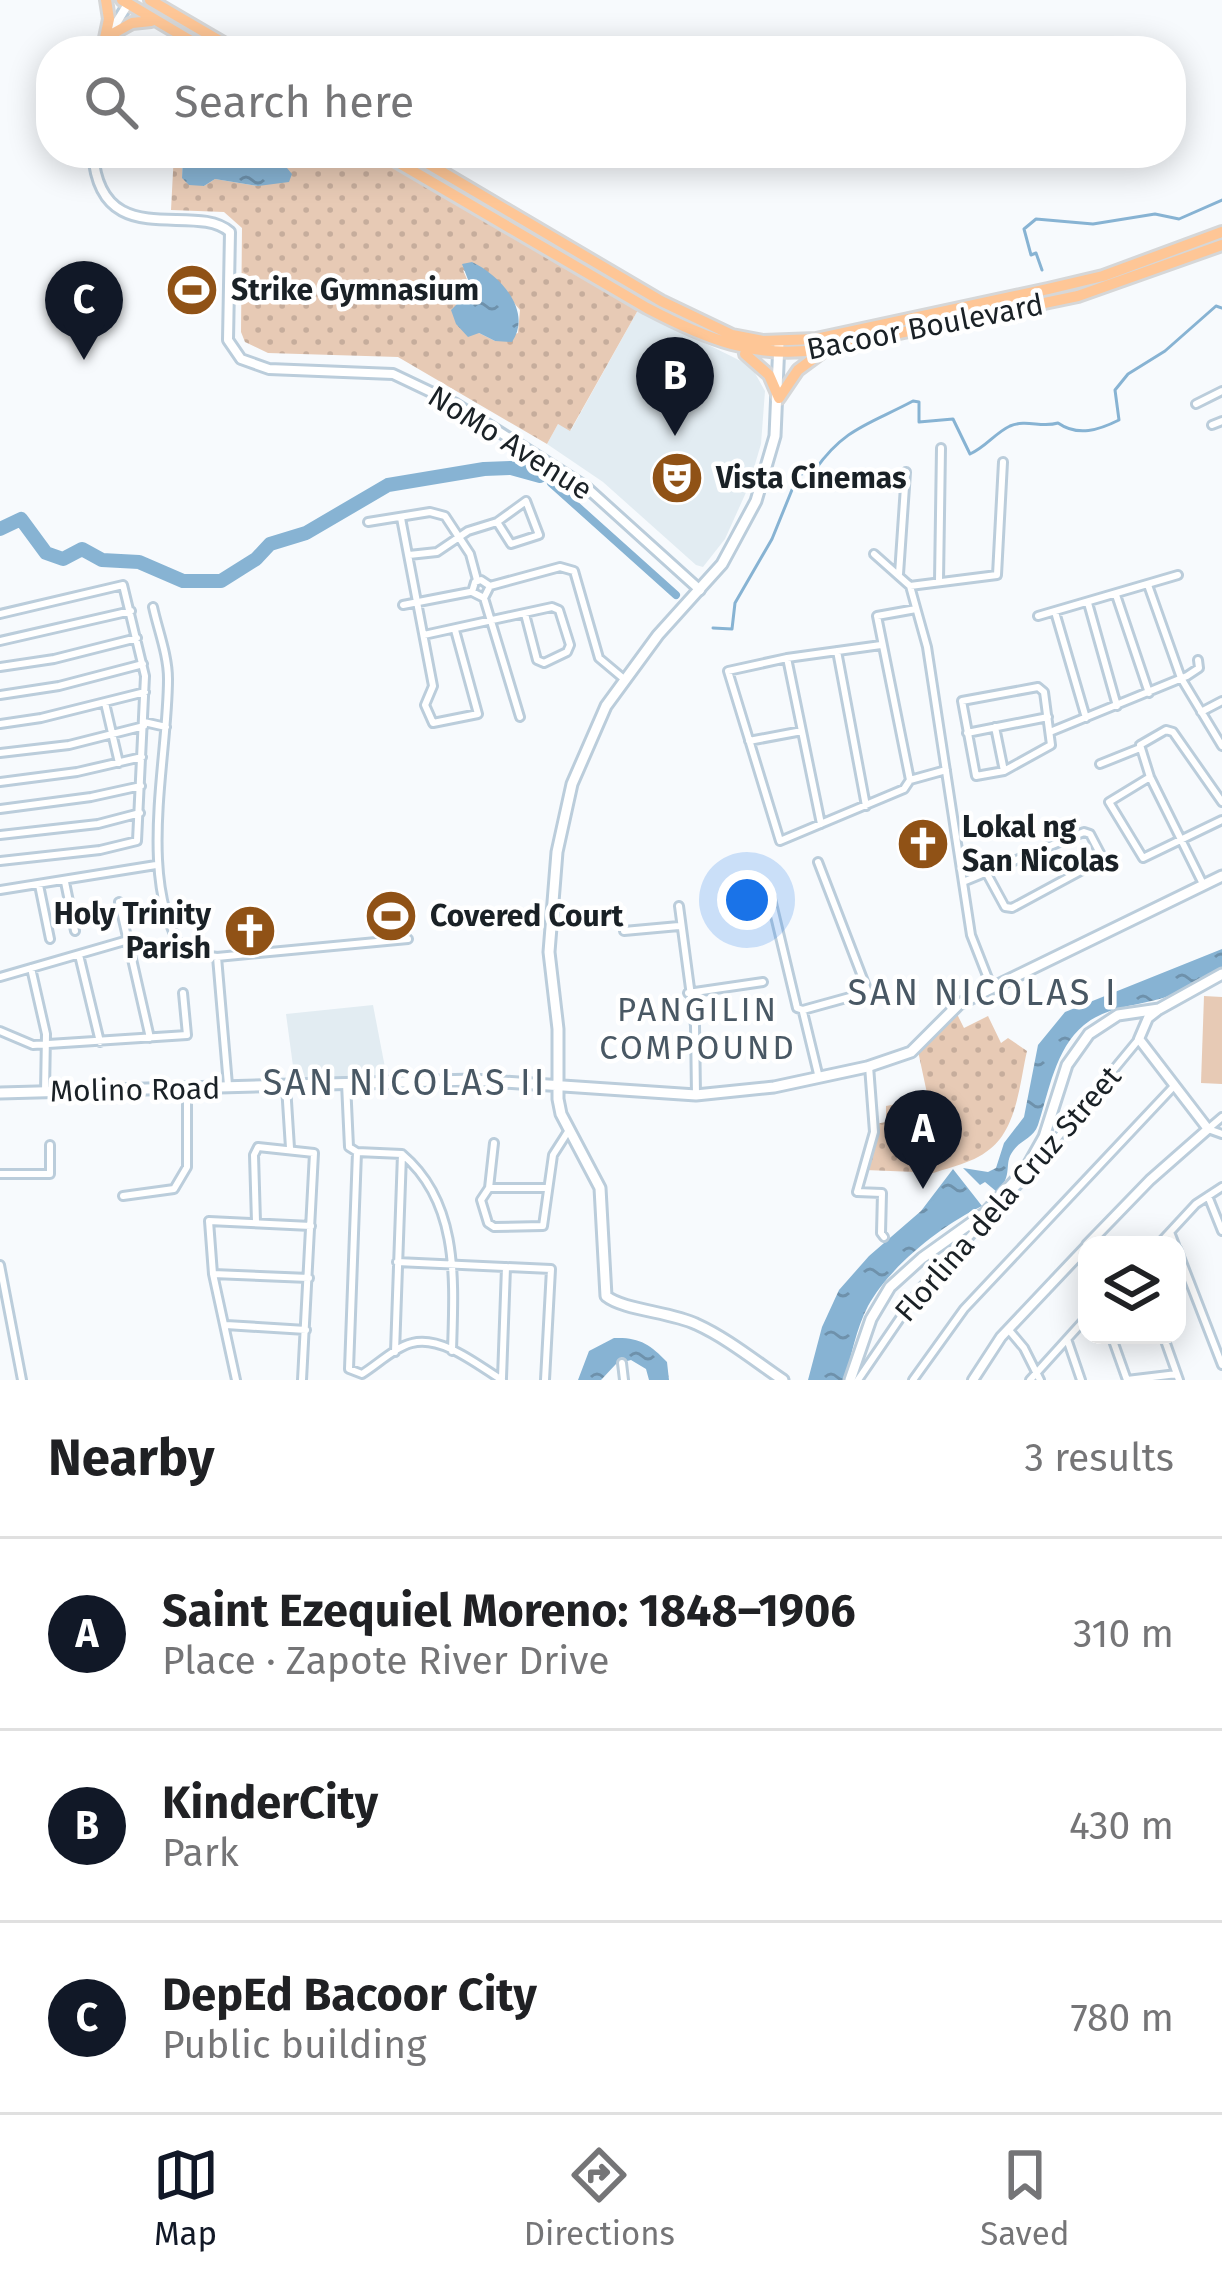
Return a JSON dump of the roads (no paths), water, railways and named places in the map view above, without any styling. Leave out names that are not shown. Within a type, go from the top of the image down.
[{"type":"main road","points":[[106,0],[110,19],[106,36]]},
{"type":"main road","points":[[151,0],[214,36]]},
{"type":"main road","points":[[128,1],[182,36]]},
{"type":"main road","points":[[109,36],[132,23],[156,21]]},
{"type":"main road","name":"Bacoor Boulevard","points":[[408,168],[647,308],[731,346],[832,348],[1078,296],[1222,245]]},
{"type":"main road","name":"Bacoor Boulevard","points":[[436,168],[702,322],[779,348],[1103,276],[1222,232]]},
{"type":"main road","points":[[731,346],[761,365],[778,398]]},
{"type":"main road","points":[[779,348],[775,436],[756,501],[722,564],[624,679],[581,759],[556,852],[549,952],[561,1114],[600,1188],[606,1296],[616,1303],[700,1325],[783,1380]]},
{"type":"main road","points":[[778,398],[798,370],[832,348]]},
{"type":"main road","name":"Molino Road","points":[[0,1093],[473,1080],[696,1095],[819,1078],[916,1049],[952,1008],[1222,876]]},
{"type":"main road","points":[[854,1380],[865,1334],[883,1296],[937,1247],[985,1213],[1026,1169],[1044,1137],[1061,1080],[1088,1034],[1118,1015],[1159,1009],[1222,974]]},
{"type":"street","points":[[106,36],[128,1]]},
{"type":"street","name":"NoMo Avenue","points":[[97,168],[103,189],[122,209],[162,221],[217,223],[230,232],[228,340],[241,359],[269,369],[385,373],[454,403],[586,487],[700,590]]},
{"type":"street","points":[[1196,404],[1221,393]]},
{"type":"street","points":[[1213,424],[1222,421]]},
{"type":"street","points":[[939,581],[940,448]]},
{"type":"street","points":[[910,586],[994,577],[1000,571],[1003,462]]},
{"type":"street","points":[[899,574],[906,472]]},
{"type":"street","points":[[409,555],[437,552],[526,501],[538,535],[511,544],[496,522]]},
{"type":"street","points":[[368,522],[438,512],[445,516],[470,554],[477,580],[472,592]]},
{"type":"street","points":[[401,518],[433,686],[425,705],[430,720],[438,724],[478,714],[455,630]]},
{"type":"street","points":[[874,554],[910,586],[927,647],[974,949],[992,986]]},
{"type":"street","points":[[520,717],[484,598],[490,586],[560,567],[574,571],[598,658],[624,679]]},
{"type":"street","points":[[1038,616],[1178,575]]},
{"type":"street","points":[[477,580],[490,586]]},
{"type":"street","points":[[1148,585],[1181,678],[1222,745]]},
{"type":"street","points":[[0,614],[125,586],[144,663],[145,692],[137,841],[0,861]]},
{"type":"street","points":[[403,604],[472,592],[484,598]]},
{"type":"street","points":[[1116,595],[1149,693]]},
{"type":"street","points":[[1088,603],[1117,706]]},
{"type":"street","points":[[153,607],[168,673],[158,865],[173,936],[184,952],[217,957],[408,939]]},
{"type":"street","points":[[424,634],[548,607],[559,610],[567,652],[544,663],[537,660],[525,614]]},
{"type":"street","points":[[910,780],[877,616],[916,608]]},
{"type":"street","points":[[0,641],[132,610]]},
{"type":"street","points":[[1054,612],[1086,718]]},
{"type":"street","points":[[0,667],[138,638]]},
{"type":"street","points":[[881,645],[728,671],[780,841],[904,789],[910,780],[946,770]]},
{"type":"street","points":[[836,650],[866,806]]},
{"type":"street","points":[[787,658],[821,824]]},
{"type":"street","points":[[1050,732],[1181,678],[1198,669],[1198,660]]},
{"type":"street","points":[[0,695],[59,686],[144,663]]},
{"type":"street","points":[[1042,688],[1049,747],[1004,771],[976,776],[968,733],[962,701],[1042,688]]},
{"type":"street","points":[[0,724],[145,692]]},
{"type":"street","points":[[1202,712],[1222,701]]},
{"type":"street","points":[[105,703],[119,763]]},
{"type":"street","points":[[968,733],[1048,717]]},
{"type":"street","points":[[0,753],[163,727]]},
{"type":"street","points":[[995,727],[1004,771]]},
{"type":"street","points":[[1100,764],[1140,748],[1166,730],[1173,732],[1222,802]]},
{"type":"street","points":[[749,740],[802,731]]},
{"type":"street","points":[[1140,748],[1203,884]]},
{"type":"street","points":[[0,782],[142,757]]},
{"type":"street","points":[[1150,777],[1110,804],[1143,857],[1222,820]]},
{"type":"street","points":[[0,808],[140,786]]},
{"type":"street","points":[[0,835],[98,824],[140,813]]},
{"type":"street","points":[[963,882],[986,872],[1084,832],[1090,834],[1101,855],[1099,861],[1012,908],[1005,907],[986,872]]},
{"type":"street","points":[[770,895],[796,1007],[803,1010],[868,992],[818,862]]},
{"type":"street","points":[[0,890],[158,865]]},
{"type":"street","points":[[64,882],[75,931]]},
{"type":"street","points":[[39,885],[50,939]]},
{"type":"street","points":[[119,902],[150,1038]]},
{"type":"street","points":[[679,906],[694,1026],[696,1095]]},
{"type":"street","points":[[625,931],[680,926]]},
{"type":"street","points":[[0,977],[128,940]]},
{"type":"street","points":[[80,955],[100,1042]]},
{"type":"street","points":[[217,957],[228,1089]]},
{"type":"street","points":[[31,968],[46,1044],[45,1092]]},
{"type":"street","points":[[688,992],[763,982]]},
{"type":"street","points":[[0,1031],[25,1043],[46,1044],[187,1035],[183,993]]},
{"type":"street","name":"Florlina dela Cruz Street","points":[[854,1380],[920,1288],[1022,1182],[1159,1009]]},
{"type":"street","points":[[803,1010],[819,1078]]},
{"type":"street","points":[[1138,1040],[1208,1129],[1222,1134]]},
{"type":"street","points":[[869,1066],[874,1132],[857,1192],[882,1193],[884,1238]]},
{"type":"street","points":[[346,1083],[347,1142],[357,1152],[402,1154],[434,1189],[454,1266],[452,1351]]},
{"type":"street","points":[[914,1380],[964,1309],[1174,1085]]},
{"type":"street","points":[[286,1086],[290,1148]]},
{"type":"street","points":[[123,1196],[174,1189],[187,1167],[187,1090]]},
{"type":"street","points":[[1096,1236],[1222,1117]]},
{"type":"street","points":[[494,1144],[490,1188],[482,1200],[488,1223],[494,1227],[543,1226],[553,1155],[569,1130]]},
{"type":"street","points":[[0,1174],[50,1174],[50,1145]]},
{"type":"street","points":[[256,1222],[256,1150],[264,1145],[316,1156],[302,1380]]},
{"type":"street","points":[[357,1152],[348,1364],[353,1373],[362,1374],[415,1342],[452,1351],[502,1380],[506,1267]]},
{"type":"street","points":[[395,1352],[402,1154]]},
{"type":"street","points":[[1166,1236],[1222,1186]]},
{"type":"street","points":[[490,1188],[547,1188]]},
{"type":"street","points":[[1208,1195],[1222,1232]]},
{"type":"street","points":[[236,1380],[214,1274],[209,1221],[311,1226]]},
{"type":"street","points":[[1170,1232],[1172,1236]]},
{"type":"street","points":[[973,1380],[1008,1329],[1078,1255]]},
{"type":"street","points":[[397,1262],[551,1269],[545,1380]]},
{"type":"street","points":[[0,1265],[22,1380]]},
{"type":"street","points":[[1186,1273],[1222,1365]]},
{"type":"street","points":[[214,1274],[309,1279]]},
{"type":"street","points":[[224,1325],[306,1330]]},
{"type":"street","points":[[1030,1380],[1078,1328]]},
{"type":"street","points":[[1008,1329],[1040,1380]]},
{"type":"street","points":[[1067,1340],[1082,1380]]},
{"type":"street","points":[[1114,1344],[1126,1380],[1179,1377],[1166,1344]]},
{"type":"street","points":[[622,1364],[624,1380]]},
{"type":"water","points":[[182,168],[287,168],[292,174],[289,182],[258,186],[215,179],[204,186],[189,185],[182,178]]},
{"type":"water","points":[[472,262],[502,285],[516,306],[519,318],[512,342],[479,333],[468,337],[456,324],[451,310],[475,298],[462,264]]},
{"type":"water","points":[[1222,949],[1222,969],[1171,995],[1102,1014],[1074,1035],[1054,1072],[1036,1130],[1013,1151],[997,1192],[985,1182],[980,1185],[963,1168],[988,1172],[996,1168],[1004,1143],[1024,1117],[1038,1045],[1065,1012]]},
{"type":"water","points":[[953,1169],[982,1206],[918,1248],[889,1276],[860,1324],[845,1380],[808,1380],[822,1327],[839,1290],[869,1256],[921,1211]]},
{"type":"water","points":[[614,1338],[637,1340],[655,1351],[667,1362],[669,1380],[649,1380],[646,1369],[631,1360],[616,1364],[601,1380],[578,1380],[589,1351]]},
{"type":"waterway","points":[[1042,270],[1036,253],[1031,255],[1024,229],[1036,219],[1093,224],[1155,214],[1179,219],[1222,200]]},
{"type":"waterway","points":[[713,628],[732,629],[735,603],[772,539],[798,475],[815,470],[859,428],[913,401],[919,402],[919,422],[953,419],[970,454],[1016,424],[1058,423],[1081,431],[1104,427],[1119,420],[1115,390],[1128,374],[1165,351],[1216,306],[1222,308]]},
{"type":"waterway","points":[[0,529],[21,519],[46,553],[63,559],[82,549],[102,560],[139,562],[183,581],[221,581],[270,544],[306,533],[388,485],[484,469],[511,468],[540,476]]},
{"type":"waterway","points":[[551,483],[676,595]]},
{"type":"place","name":"Strike Gymnasium","points":[[192,290]]},
{"type":"place","name":"DepEd Bacoor City","points":[[84,360]]},
{"type":"place","name":"KinderCity","points":[[675,436]]},
{"type":"place","name":"Vista Cinemas","points":[[677,478]]},
{"type":"place","name":"Lokal ng San Nicolas","points":[[923,844]]},
{"type":"place","name":"Covered Court","points":[[391,916]]},
{"type":"place","name":"Holy Trinity Parish","points":[[250,931]]},
{"type":"place","name":"Saint Ezequiel Moreno: 1848–1906","points":[[923,1189]]},
{"type":"district","name":"SAN NICOLAS I","points":[[983,993]]},
{"type":"district","name":"PANGILIN COMPOUND","points":[[698,1029]]},
{"type":"district","name":"SAN NICOLAS II","points":[[405,1083]]}]
